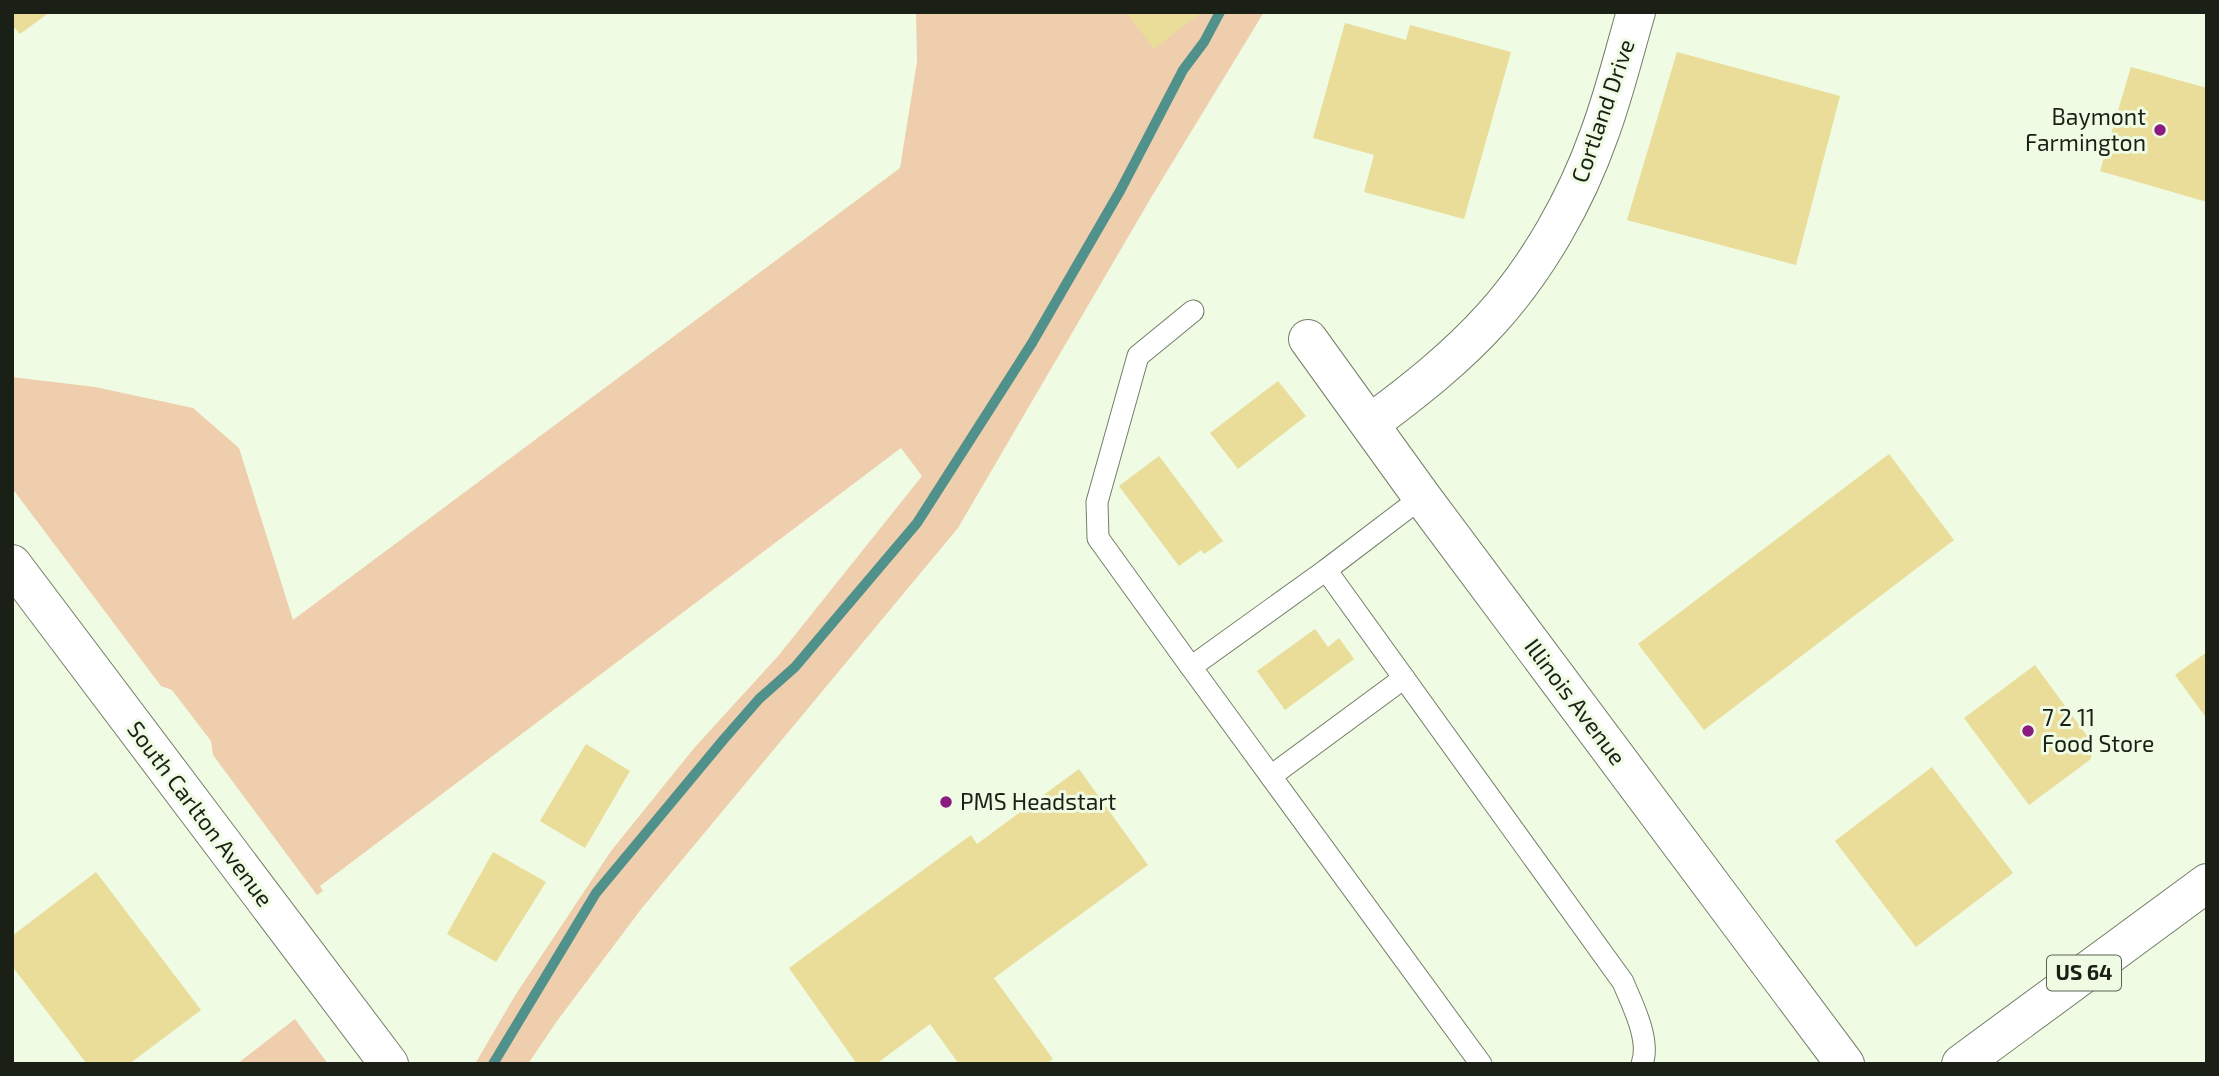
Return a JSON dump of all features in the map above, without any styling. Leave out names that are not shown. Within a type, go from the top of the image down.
[{"type":"main road","name":"Cortland Drive","points":[[1371,423],[1457,354],[1493,317],[1538,257],[1578,186],[1599,136],[1636,12]]},
{"type":"main road","name":"Illinois Avenue","points":[[1308,339],[1422,497],[1845,1064]]},
{"type":"main road","name":"South Carlton Avenue","points":[[12,564],[388,1064]]},
{"type":"main road","name":"US 64","points":[[1961,1064],[2207,883]]},
{"type":"lane","points":[[1193,311],[1138,355],[1097,502],[1098,538],[1481,1064]]},
{"type":"lane","points":[[1191,667],[1422,497]]},
{"type":"lane","points":[[1325,570],[1623,982],[1640,1020],[1645,1056],[1642,1064]]},
{"type":"lane","points":[[1271,776],[1404,678]]},
{"type":"shaded area","points":[[916,12],[1264,12],[1152,196],[958,528],[642,908],[528,1064],[475,1064],[516,994],[611,851],[695,747],[779,655],[922,476],[901,448],[320,886],[323,891],[317,895],[213,755],[211,741],[172,690],[161,686],[12,488],[12,377],[95,387],[193,408],[239,448],[293,620],[900,168],[917,62]]},
{"type":"shaded area","points":[[295,1019],[328,1064],[237,1064]]},
{"type":"building","points":[[12,12],[50,12],[20,34],[12,25]]},
{"type":"building","points":[[1126,12],[1202,12],[1154,49]]},
{"type":"building","points":[[1345,23],[1406,40],[1410,25],[1511,52],[1464,219],[1364,192],[1374,155],[1313,138]]},
{"type":"building","points":[[1677,52],[1840,96],[1796,265],[1627,220]]},
{"type":"building","name":"Baymont Farmington","points":[[2131,67],[2207,88],[2207,202],[2100,171]]},
{"type":"building","points":[[1278,381],[1306,416],[1238,469],[1210,433]]},
{"type":"building","points":[[1889,454],[1954,540],[1704,730],[1638,644]]},
{"type":"building","points":[[1159,456],[1223,541],[1204,554],[1201,550],[1179,566],[1119,486]]},
{"type":"building","points":[[1315,629],[1328,647],[1339,638],[1354,659],[1285,710],[1257,671]]},
{"type":"building","points":[[2207,652],[2207,719],[2175,675]]},
{"type":"building","name":"7 2 11 Food Store","points":[[2035,665],[2093,744],[2091,759],[2029,805],[1964,718]]},
{"type":"building","points":[[586,744],[630,771],[585,848],[540,821]]},
{"type":"building","points":[[1932,767],[2013,873],[1916,947],[1835,841]]},
{"type":"building","points":[[1079,769],[1148,865],[994,978],[1053,1059],[1046,1064],[959,1064],[930,1024],[876,1064],[857,1064],[789,968],[971,835],[977,844]]},
{"type":"building","points":[[493,852],[546,882],[496,962],[447,934]]},
{"type":"building","points":[[96,872],[201,1010],[129,1064],[87,1064],[12,966],[12,936]]},
{"type":"waterway","points":[[493,1064],[596,893],[724,739],[759,699],[795,667],[917,523],[1032,343],[1120,191],[1183,70],[1204,42],[1220,12]]},
{"type":"place","name":"Baymont Farmington","points":[[2160,130]]},
{"type":"place","name":"7 2 11 Food Store","points":[[2028,731]]},
{"type":"place","name":"PMS Headstart","points":[[946,802]]}]
